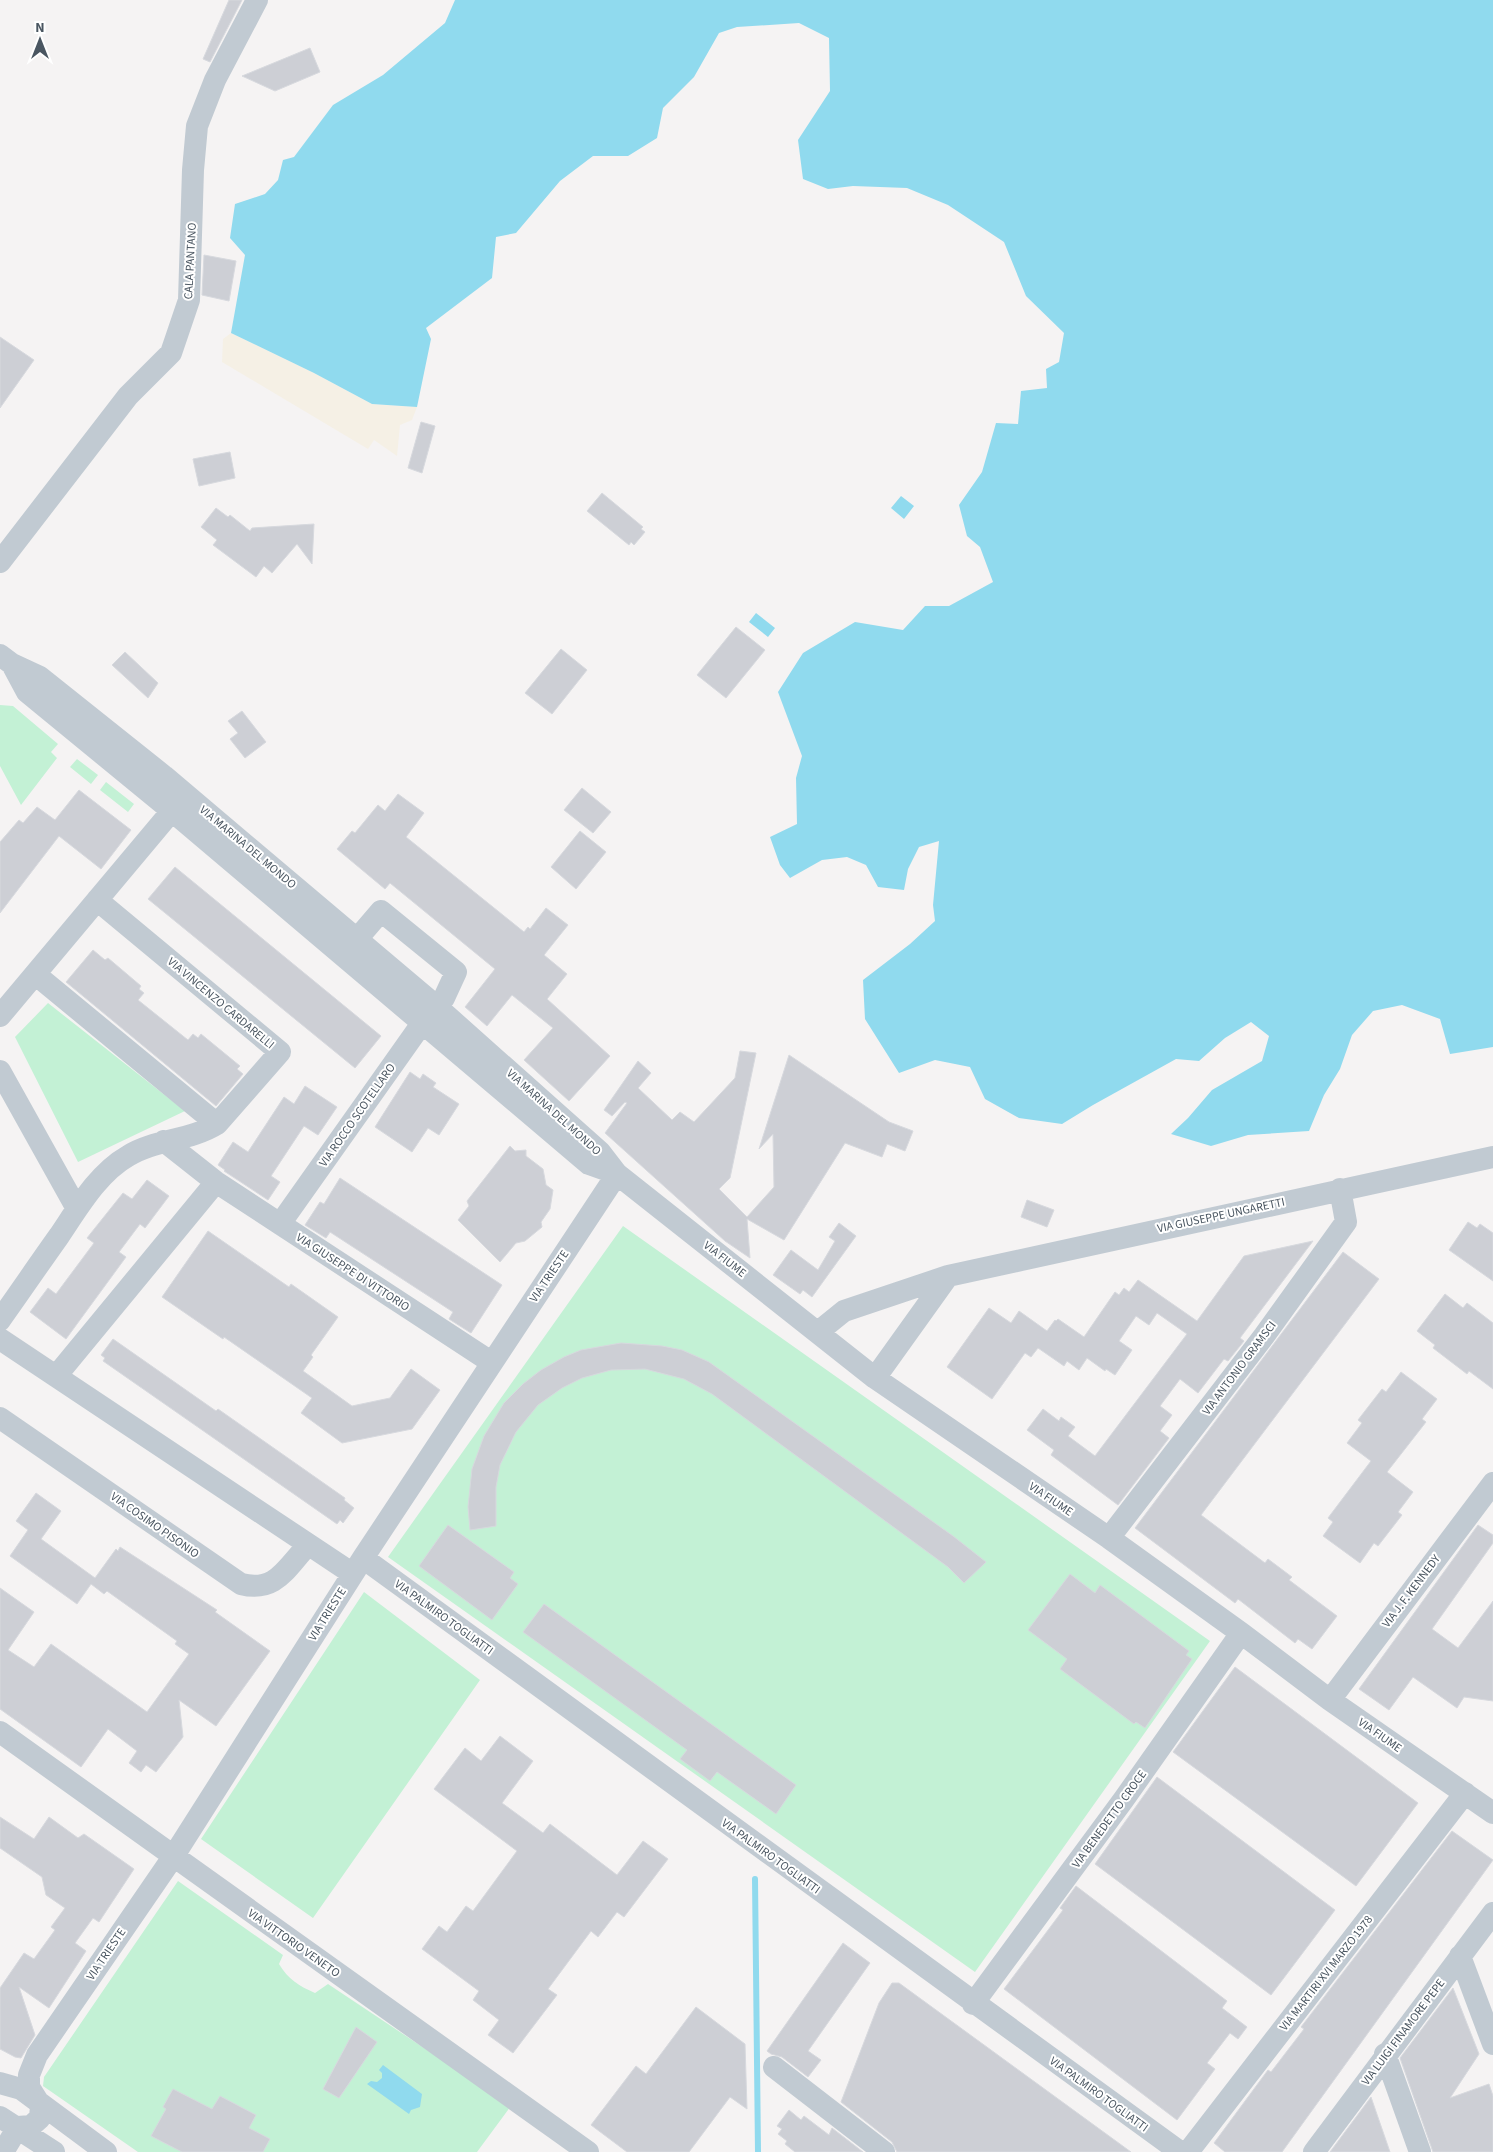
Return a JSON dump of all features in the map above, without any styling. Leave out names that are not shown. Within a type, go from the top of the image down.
[{"type":"street","name":"CALA PANTANO","points":[[0,562],[128,396],[171,353],[190,300],[193,170],[197,126],[215,80],[257,0]]},
{"type":"street","name":"VIA MARINA DEL MONDO","points":[[4,666],[27,692],[179,803],[357,939],[430,1014]]},
{"type":"street","name":"VIA MARINA DEL MONDO","points":[[179,803],[430,1014],[600,1152],[617,1174]]},
{"type":"street","points":[[0,1016],[179,803]]},
{"type":"street","name":"VIA VINCENZO CARDARELLI","points":[[0,1320],[77,1209],[109,1170],[126,1156],[141,1148],[204,1131],[217,1124],[280,1052],[97,900]]},
{"type":"street","name":"VIA ROCCO SCOTELLARO","points":[[280,1224],[430,1014],[444,998],[456,972],[381,911],[357,939]]},
{"type":"street","points":[[35,974],[217,1124]]},
{"type":"street","points":[[0,1071],[77,1209]]},
{"type":"street","name":"VIA GIUSEPPE DI VITTORIO","points":[[164,1141],[216,1182],[491,1362]]},
{"type":"street","name":"VIA GIUSEPPE UNGARETTI","points":[[818,1332],[844,1311],[948,1276],[1493,1157]]},
{"type":"street","name":"VIA FIUME","points":[[617,1174],[875,1378],[1109,1538],[1330,1700],[1493,1813]]},
{"type":"street","name":"VIA TRIESTE","points":[[37,2055],[173,1857],[358,1566],[617,1174]]},
{"type":"street","points":[[57,1375],[216,1182]]},
{"type":"street","name":"VIA ANTONIO GRAMSCI","points":[[1109,1538],[1264,1336],[1346,1222],[1340,1189]]},
{"type":"street","points":[[875,1378],[948,1276]]},
{"type":"street","points":[[0,1338],[308,1544],[358,1566]]},
{"type":"street","name":"VIA COSIMO PISONIO","points":[[0,1418],[240,1584],[252,1587],[264,1586],[274,1582],[308,1544]]},
{"type":"street","name":"VIA J. F. KENNEDY","points":[[1330,1700],[1493,1483]]},
{"type":"street","name":"VIA PALMIRO TOGLIATTI","points":[[358,1566],[1180,2152]]},
{"type":"street","name":"VIA BENEDETTO CROCE","points":[[974,2004],[1124,1799],[1241,1633]]},
{"type":"street","name":"VIA VITTORIO VENETO","points":[[0,1732],[588,2152]]},
{"type":"street","name":"VIA MARTIRI XVI MARZO 1978","points":[[1188,2152],[1465,1793]]},
{"type":"street","name":"VIA LUIGI FINAMORE PEPE","points":[[1314,2152],[1493,1913]]},
{"type":"street","points":[[1460,1956],[1493,2044]]},
{"type":"street","points":[[1386,2054],[1420,2152]]},
{"type":"street","points":[[37,2055],[3,2077],[106,2152]]},
{"type":"street","points":[[9,2122],[31,2126],[40,2118],[41,2106],[29,2087],[29,2076],[37,2055]]},
{"type":"street","points":[[774,2067],[884,2152]]},
{"type":"street","points":[[3,2152],[9,2122]]},
{"type":"street","points":[[9,2122],[54,2152]]},
{"type":"green space","points":[[0,705],[13,706],[58,744],[51,752],[57,758],[21,805],[0,766]]},
{"type":"green space","points":[[77,759],[98,775],[91,784],[70,767]]},
{"type":"green space","points":[[106,782],[134,804],[128,812],[100,790]]},
{"type":"green space","points":[[48,1003],[185,1111],[78,1162],[15,1037]]},
{"type":"green space","points":[[623,1226],[1210,1641],[975,1972],[388,1557]]},
{"type":"green space","points":[[364,1592],[480,1680],[313,1918],[201,1839]]},
{"type":"green space","points":[[178,1881],[283,1955],[279,1964],[286,1974],[299,1985],[315,1993],[328,1984],[511,2106],[477,2152],[138,2152],[43,2086],[44,2077]]},
{"type":"sand","points":[[231,333],[314,373],[372,404],[417,407],[412,420],[400,425],[397,456],[374,440],[368,449],[222,362],[223,339]]},
{"type":"water","points":[[455,0],[1493,0],[1493,1047],[1450,1054],[1440,1019],[1402,1005],[1373,1011],[1352,1035],[1340,1069],[1324,1095],[1309,1131],[1248,1135],[1211,1146],[1171,1134],[1188,1118],[1212,1090],[1262,1061],[1269,1036],[1251,1022],[1225,1038],[1199,1061],[1176,1059],[1062,1124],[1019,1118],[985,1099],[970,1067],[935,1060],[899,1073],[865,1019],[863,980],[910,944],[935,921],[933,905],[939,841],[919,847],[908,869],[904,890],[878,887],[866,865],[847,857],[822,860],[790,878],[780,865],[770,837],[797,824],[796,778],[802,756],[778,692],[803,653],[855,622],[903,630],[925,606],[949,606],[993,582],[980,547],[967,536],[959,505],[982,472],[996,423],[1018,424],[1021,391],[1047,388],[1046,369],[1059,362],[1064,333],[1026,296],[1004,242],[948,205],[907,188],[853,186],[828,189],[803,179],[798,140],[830,91],[829,38],[799,23],[737,27],[719,33],[694,77],[663,108],[657,138],[628,156],[593,156],[560,181],[516,233],[496,237],[492,278],[426,328],[431,339],[417,407],[372,404],[314,373],[231,333],[245,255],[230,238],[235,204],[265,194],[278,180],[283,160],[294,157],[333,105],[383,75],[445,23]]},
{"type":"water","points":[[901,496],[914,506],[904,519],[891,508]]},
{"type":"water","points":[[756,613],[775,628],[768,637],[749,622]]},
{"type":"water","points":[[383,2065],[422,2094],[420,2107],[411,2110],[409,2114],[367,2084],[371,2081],[377,2082],[382,2078],[382,2073],[379,2070]]},
{"type":"building","points":[[229,0],[242,0],[210,62],[203,59]]},
{"type":"building","points":[[310,48],[320,72],[275,91],[242,76]]},
{"type":"building","points":[[204,255],[236,261],[229,301],[202,295]]},
{"type":"building","points":[[0,337],[34,360],[0,408]]},
{"type":"building","points":[[421,422],[435,426],[422,473],[408,468]]},
{"type":"building","points":[[230,452],[235,478],[199,486],[193,459]]},
{"type":"building","points":[[602,493],[643,527],[641,529],[645,532],[634,545],[631,542],[629,545],[587,511]]},
{"type":"building","points":[[216,508],[228,517],[230,515],[250,531],[252,528],[314,524],[312,564],[297,544],[272,573],[264,566],[256,577],[213,545],[217,540],[201,527]]},
{"type":"building","points":[[736,627],[765,650],[726,698],[697,675]]},
{"type":"building","points":[[561,649],[587,670],[552,714],[525,693]]},
{"type":"building","points":[[125,652],[158,683],[148,698],[112,665]]},
{"type":"building","points":[[242,711],[266,742],[245,758],[230,739],[238,733],[228,721]]},
{"type":"building","points":[[582,788],[611,812],[593,833],[564,810]]},
{"type":"building","points":[[79,790],[131,830],[101,869],[59,836],[0,913],[0,842],[19,820],[23,823],[37,807],[55,820]]},
{"type":"building","points":[[398,794],[424,813],[406,837],[524,932],[528,927],[530,929],[546,908],[568,925],[544,955],[567,974],[547,999],[610,1056],[569,1101],[524,1060],[553,1028],[512,995],[487,1026],[465,1007],[495,969],[390,883],[385,889],[337,849],[352,831],[355,833],[378,805],[385,811]]},
{"type":"building","points":[[580,831],[606,852],[576,889],[551,867]]},
{"type":"building","points":[[175,867],[381,1036],[355,1068],[148,899]]},
{"type":"building","points":[[93,950],[105,960],[108,958],[141,986],[139,989],[144,993],[138,1000],[188,1040],[193,1034],[198,1038],[201,1034],[240,1066],[237,1069],[243,1074],[216,1106],[66,982]]},
{"type":"building","points":[[740,1051],[756,1053],[730,1178],[719,1189],[747,1217],[774,1187],[773,1134],[759,1149],[789,1055],[889,1122],[913,1131],[905,1151],[887,1144],[882,1157],[845,1143],[784,1240],[747,1219],[750,1258],[725,1241],[605,1133],[627,1103],[625,1102],[612,1116],[604,1110],[638,1061],[651,1073],[638,1088],[672,1120],[680,1112],[694,1122],[735,1078]]},
{"type":"building","points":[[410,1072],[420,1079],[423,1074],[436,1083],[433,1087],[459,1104],[439,1135],[428,1128],[412,1152],[375,1127]]},
{"type":"building","points":[[305,1086],[337,1107],[318,1135],[304,1126],[271,1176],[280,1182],[268,1200],[218,1165],[233,1142],[248,1152],[284,1097],[294,1104]]},
{"type":"building","points":[[510,1146],[515,1151],[526,1150],[526,1156],[543,1169],[546,1185],[553,1190],[550,1209],[541,1222],[542,1227],[525,1241],[516,1243],[500,1262],[458,1220],[469,1206],[467,1201]]},
{"type":"building","points":[[340,1178],[502,1285],[471,1333],[449,1319],[453,1312],[330,1232],[326,1238],[305,1225],[320,1202],[324,1204]]},
{"type":"building","points":[[147,1180],[169,1196],[145,1228],[140,1224],[119,1252],[126,1257],[66,1339],[30,1312],[48,1288],[56,1294],[94,1243],[87,1238],[123,1193],[132,1199]]},
{"type":"building","points":[[1027,1200],[1054,1210],[1047,1227],[1021,1217]]},
{"type":"building","points":[[1468,1222],[1477,1228],[1480,1224],[1493,1233],[1493,1281],[1449,1250]]},
{"type":"building","points":[[839,1223],[856,1236],[812,1297],[803,1290],[800,1294],[773,1275],[791,1250],[818,1270],[835,1241],[829,1237]]},
{"type":"building","points":[[208,1231],[289,1287],[291,1284],[338,1317],[311,1355],[313,1357],[303,1371],[352,1406],[390,1398],[411,1369],[440,1390],[412,1429],[342,1443],[301,1413],[312,1398],[162,1297]]},
{"type":"building","points":[[1313,1241],[1240,1338],[1244,1341],[1228,1361],[1224,1359],[1198,1393],[1180,1379],[1160,1406],[1172,1415],[1160,1431],[1169,1438],[1118,1505],[1051,1455],[1054,1450],[1027,1430],[1043,1409],[1059,1421],[1061,1417],[1075,1427],[1068,1436],[1095,1456],[1187,1334],[1157,1313],[1149,1325],[1136,1316],[1119,1341],[1132,1350],[1115,1375],[1106,1369],[1105,1371],[1087,1358],[1079,1370],[1067,1361],[1064,1366],[1038,1348],[1031,1357],[1025,1353],[992,1399],[947,1367],[989,1308],[1011,1323],[1019,1311],[1047,1331],[1055,1320],[1058,1319],[1084,1337],[1115,1292],[1119,1295],[1124,1288],[1129,1292],[1138,1280],[1197,1321],[1244,1256]]},
{"type":"building","points":[[1343,1252],[1379,1279],[1201,1515],[1265,1563],[1268,1559],[1292,1577],[1289,1580],[1337,1616],[1312,1649],[1298,1639],[1295,1643],[1238,1599],[1235,1603],[1135,1528]]},
{"type":"building","points":[[1445,1294],[1463,1308],[1467,1303],[1493,1323],[1493,1389],[1469,1371],[1467,1374],[1433,1348],[1435,1345],[1417,1331]]},
{"type":"building","points":[[113,1339],[216,1411],[218,1409],[345,1498],[344,1500],[354,1508],[343,1523],[340,1520],[337,1524],[103,1361],[105,1358],[101,1355]]},
{"type":"building","points":[[621,1343],[662,1346],[682,1350],[709,1362],[953,1536],[986,1562],[964,1583],[948,1567],[712,1394],[684,1379],[645,1369],[611,1370],[582,1378],[562,1388],[538,1405],[516,1432],[500,1465],[496,1487],[496,1526],[470,1530],[468,1507],[472,1469],[484,1436],[504,1403],[523,1384],[541,1370],[564,1357],[581,1350]]},
{"type":"building","points":[[1401,1372],[1437,1399],[1422,1419],[1426,1422],[1387,1472],[1413,1492],[1398,1512],[1402,1515],[1378,1546],[1374,1543],[1360,1563],[1323,1536],[1333,1522],[1328,1518],[1371,1461],[1347,1443],[1362,1423],[1358,1420],[1382,1389],[1386,1392]]},
{"type":"building","points":[[36,1493],[61,1511],[41,1539],[95,1578],[116,1549],[118,1551],[120,1547],[217,1610],[215,1612],[270,1651],[216,1726],[179,1700],[183,1737],[156,1772],[146,1765],[141,1772],[129,1763],[137,1751],[108,1729],[81,1767],[0,1709],[0,1588],[34,1612],[8,1650],[34,1667],[51,1644],[147,1712],[189,1654],[175,1644],[177,1641],[107,1591],[104,1594],[91,1584],[77,1604],[10,1556],[28,1530],[16,1521]]},
{"type":"building","points":[[448,1525],[514,1572],[510,1578],[518,1584],[492,1620],[419,1566]]},
{"type":"building","points":[[1478,1525],[1493,1535],[1493,1543],[1432,1629],[1458,1648],[1493,1601],[1493,1701],[1464,1697],[1457,1708],[1413,1677],[1389,1710],[1359,1689]]},
{"type":"building","points":[[1070,1574],[1095,1593],[1100,1585],[1189,1651],[1186,1655],[1192,1659],[1145,1728],[1136,1722],[1134,1724],[1060,1669],[1067,1659],[1028,1630]]},
{"type":"building","points":[[544,1604],[796,1785],[776,1814],[717,1772],[710,1781],[680,1759],[687,1750],[523,1632]]},
{"type":"building","points":[[1235,1667],[1418,1803],[1356,1886],[1173,1752]]},
{"type":"building","points":[[500,1736],[533,1761],[502,1803],[543,1833],[550,1824],[617,1875],[643,1841],[668,1859],[624,1917],[617,1912],[598,1937],[591,1931],[548,1989],[557,1995],[513,2053],[488,2035],[499,2020],[473,2000],[479,1991],[422,1949],[439,1926],[447,1932],[466,1906],[473,1911],[517,1851],[434,1789],[465,1748],[481,1761]]},
{"type":"building","points":[[1157,1777],[1335,1910],[1271,1995],[1095,1864]]},
{"type":"building","points":[[0,1817],[34,1839],[49,1817],[78,1838],[84,1834],[134,1869],[99,1922],[93,1918],[75,1943],[86,1951],[49,2008],[19,1987],[35,2035],[21,2058],[0,2049],[0,1988],[24,1953],[34,1959],[55,1930],[51,1927],[65,1908],[46,1895],[42,1877],[0,1848]]},
{"type":"building","points":[[1452,1831],[1493,1860],[1282,2152],[1225,2152],[1214,2143],[1268,2070],[1271,2072],[1304,2029],[1301,2027]]},
{"type":"building","points":[[1076,1886],[1227,2001],[1222,2008],[1247,2027],[1238,2039],[1230,2033],[1207,2063],[1215,2069],[1177,2120],[1004,1989],[1063,1910],[1060,1908]]},
{"type":"building","points":[[843,1943],[870,1963],[808,2051],[821,2060],[808,2077],[782,2057],[767,2051]]},
{"type":"building","points":[[892,1983],[899,1983],[1131,2152],[897,2152],[892,2142],[841,2102],[879,2003]]},
{"type":"building","points":[[1453,1988],[1479,2054],[1450,2098],[1489,2084],[1493,2096],[1493,2152],[1433,2152],[1400,2058]]},
{"type":"building","points":[[696,2007],[745,2044],[747,2109],[730,2097],[689,2152],[627,2152],[591,2125],[636,2066],[646,2074]]},
{"type":"building","points":[[356,2027],[377,2042],[339,2098],[323,2089]]},
{"type":"building","points":[[173,2089],[212,2109],[220,2096],[256,2115],[249,2128],[270,2139],[263,2152],[182,2152],[151,2136],[166,2109],[163,2107]]},
{"type":"building","points":[[1371,2097],[1390,2152],[1330,2152]]},
{"type":"building","points":[[789,2110],[801,2120],[804,2116],[829,2135],[832,2128],[863,2152],[795,2152],[785,2144],[787,2141],[778,2134],[782,2129],[777,2126]]},
{"type":"waterway","points":[[755,1879],[758,2152]]}]
